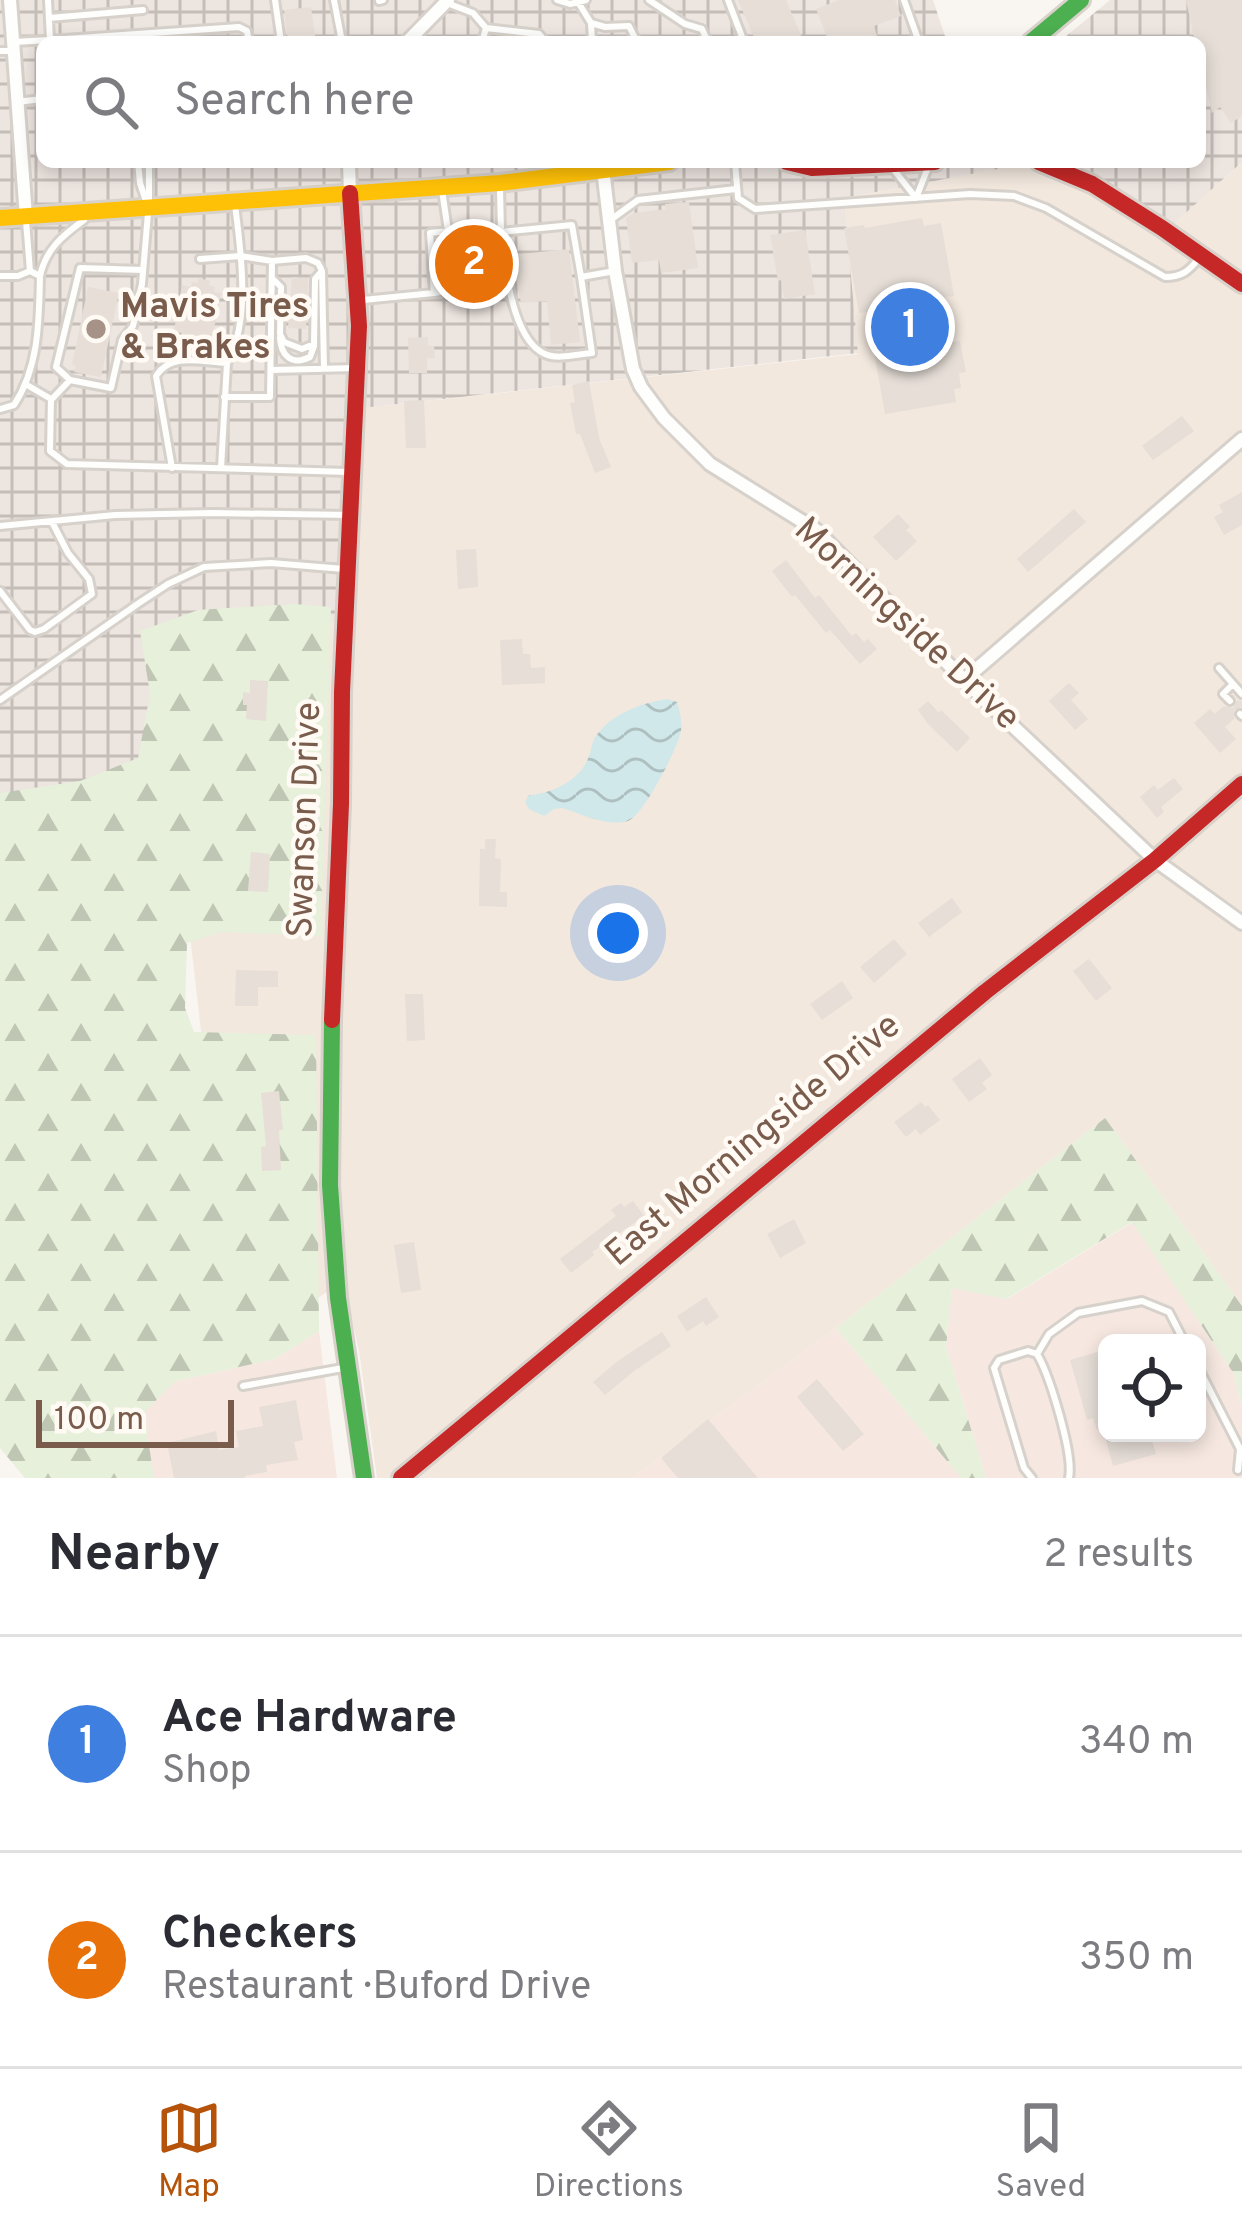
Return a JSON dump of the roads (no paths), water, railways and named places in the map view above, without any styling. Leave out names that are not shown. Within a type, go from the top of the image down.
[{"type":"main road","points":[[1038,36],[1081,0]]},
{"type":"main road","points":[[0,218],[500,183],[586,168]]},
{"type":"main road","points":[[1053,168],[1092,184],[1242,284]]},
{"type":"main road","name":"Swanson Drive","points":[[350,193],[358,368],[330,1105],[333,1237],[346,1367],[364,1478]]},
{"type":"main road","name":"East Morningside Drive","points":[[401,1478],[1242,784]]},
{"type":"street","points":[[10,0],[9,48],[26,217]]},
{"type":"street","points":[[412,36],[447,2]]},
{"type":"street","name":"Swanson Drive","points":[[349,168],[350,193]]},
{"type":"street","points":[[592,168],[609,221],[615,272]]},
{"type":"street","name":"Morningside Drive","points":[[615,272],[633,369],[664,418],[710,464],[816,530],[964,680],[1155,860],[1242,923]]},
{"type":"street","points":[[964,680],[1242,440]]},
{"type":"lane","points":[[48,0],[50,36]]},
{"type":"lane","points":[[275,0],[280,36]]},
{"type":"lane","points":[[334,0],[341,36]]},
{"type":"lane","points":[[557,0],[582,1],[592,36]]},
{"type":"lane","points":[[649,0],[685,24],[702,29],[705,36]]},
{"type":"lane","points":[[728,0],[742,36]]},
{"type":"lane","points":[[904,0],[917,36]]},
{"type":"lane","points":[[447,2],[473,13],[485,28],[541,36]]},
{"type":"lane","points":[[49,18],[143,10]]},
{"type":"lane","points":[[591,23],[604,28],[629,26],[634,36]]},
{"type":"lane","points":[[118,36],[239,27],[248,36]]},
{"type":"lane","points":[[483,36],[485,28]]},
{"type":"lane","points":[[17,102],[36,100]]},
{"type":"lane","points":[[139,168],[148,207]]},
{"type":"lane","points":[[143,270],[80,268],[56,367],[70,380],[111,388],[122,340],[133,326],[143,270],[149,168]]},
{"type":"lane","points":[[735,168],[738,198],[755,209],[993,194],[1046,208],[1165,277],[1190,270],[1201,255]]},
{"type":"lane","points":[[891,168],[916,198]]},
{"type":"lane","points":[[916,198],[930,168]]},
{"type":"lane","points":[[500,183],[501,232],[519,322],[534,347],[549,357],[592,352],[572,225],[501,232]]},
{"type":"lane","points":[[442,187],[448,231]]},
{"type":"lane","points":[[609,221],[638,200],[736,189]]},
{"type":"lane","points":[[221,469],[227,363],[234,351],[243,282],[235,201]]},
{"type":"lane","points":[[0,409],[14,405],[27,386],[39,332],[44,259],[55,243],[96,211]]},
{"type":"lane","points":[[26,217],[30,271]]},
{"type":"lane","points":[[358,301],[455,291],[477,288],[483,282],[478,232],[430,233],[434,293]]},
{"type":"lane","points":[[455,291],[465,280],[464,252]]},
{"type":"lane","points":[[200,260],[241,256],[272,262],[306,258],[318,263],[324,368]]},
{"type":"lane","points":[[224,397],[270,397],[272,262]]},
{"type":"lane","points":[[0,276],[30,271],[40,276]]},
{"type":"lane","points":[[271,277],[281,287],[280,334],[284,342],[302,349],[314,344],[315,279],[322,271]]},
{"type":"lane","points":[[580,277],[615,272]]},
{"type":"lane","points":[[172,468],[156,376],[164,363],[173,360],[227,363]]},
{"type":"lane","points":[[271,370],[358,368]]},
{"type":"lane","points":[[70,380],[51,399],[50,451],[67,464],[352,472]]},
{"type":"lane","points":[[27,386],[51,399]]},
{"type":"lane","points":[[0,526],[115,515],[350,515]]},
{"type":"lane","points":[[0,591],[35,632],[92,594],[89,579],[52,522]]},
{"type":"lane","points":[[0,700],[168,584],[204,567],[271,563],[348,569]]},
{"type":"lane","points":[[1219,668],[1242,694]]},
{"type":"lane","points":[[1229,701],[1223,694],[1233,683]]},
{"type":"lane","points":[[1037,1354],[1049,1334],[1078,1313],[1142,1301],[1169,1312],[1180,1334]]},
{"type":"lane","points":[[1032,1478],[994,1369],[999,1360],[1028,1351],[1037,1354]]},
{"type":"lane","points":[[1037,1354],[1070,1457],[1069,1478]]},
{"type":"lane","points":[[242,1386],[346,1367]]},
{"type":"lane","points":[[1206,1383],[1240,1449],[1238,1470]]},
{"type":"water","points":[[667,699],[677,702],[681,731],[659,780],[628,821],[594,819],[562,808],[544,816],[529,809],[525,802],[529,795],[573,779],[606,724],[630,709]]},
{"type":"place","name":"Checkers","points":[[474,264]]},
{"type":"place","name":"Ace Hardware","points":[[910,327]]},
{"type":"place","name":"Mavis Tires & Brakes","points":[[96,329]]}]
